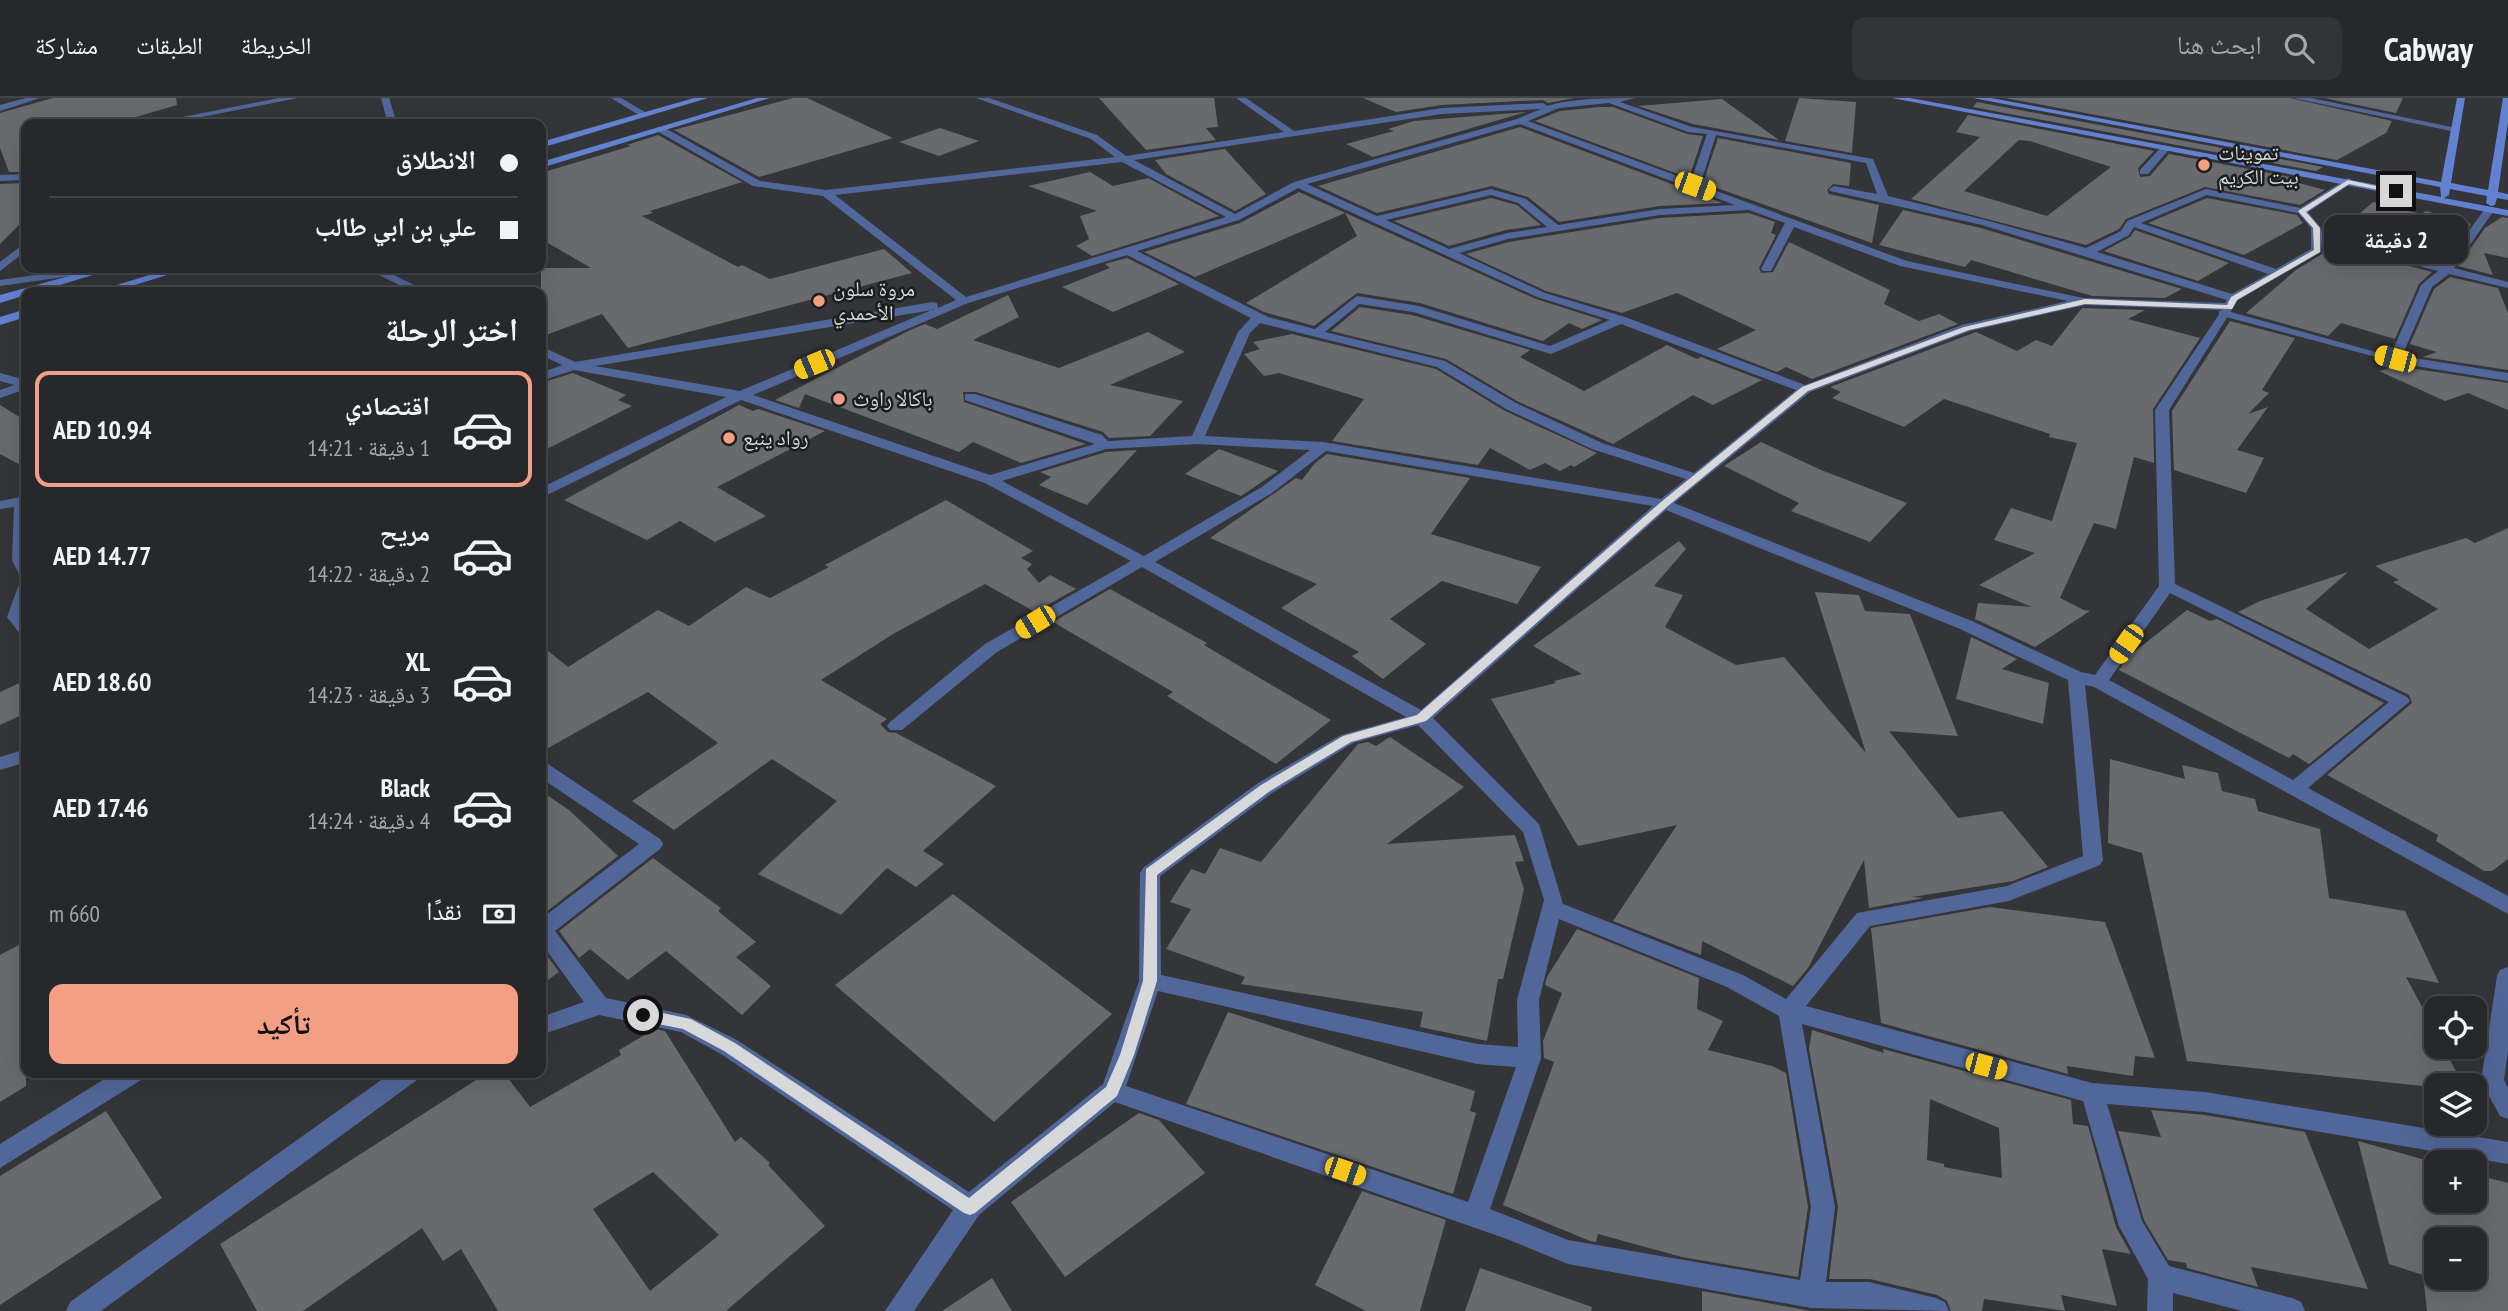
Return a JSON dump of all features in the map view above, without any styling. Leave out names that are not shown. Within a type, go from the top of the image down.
[{"type":"main road","points":[[546,144],[704,98]]},
{"type":"main road","points":[[546,163],[766,98]]},
{"type":"main road","points":[[1896,98],[2508,213]]},
{"type":"main road","points":[[1977,98],[2508,197]]},
{"type":"main road","points":[[2443,200],[2461,98]]},
{"type":"main road","points":[[2490,209],[2507,98]]},
{"type":"main road","points":[[42,287],[91,273]]},
{"type":"main road","points":[[118,287],[166,273]]},
{"type":"main road","points":[[0,299],[21,293]]},
{"type":"main road","points":[[0,321],[21,315]]},
{"type":"street","points":[[0,108],[36,98]]},
{"type":"street","points":[[177,119],[275,99],[294,98]]},
{"type":"street","points":[[385,98],[391,119]]},
{"type":"street","points":[[615,98],[645,115]]},
{"type":"street","points":[[980,98],[1094,137],[1124,159],[1234,218]]},
{"type":"street","points":[[1240,98],[1291,133]]},
{"type":"street","points":[[660,129],[757,184],[826,193],[1124,159],[1442,111],[1613,102],[1631,98]]},
{"type":"street","points":[[2297,98],[2456,128]]},
{"type":"street","points":[[1613,102],[1691,130],[1870,161],[1884,197]]},
{"type":"street","points":[[546,492],[740,395],[964,301],[1234,218],[1298,184],[1520,121],[1557,105]]},
{"type":"street","points":[[1520,121],[1904,264],[2085,301],[2229,306]]},
{"type":"street","points":[[1695,186],[1712,132]]},
{"type":"street","points":[[2144,172],[2166,147]]},
{"type":"street","points":[[0,178],[21,177]]},
{"type":"street","points":[[2302,211],[2348,181]]},
{"type":"street","points":[[1298,184],[1541,295],[1621,320],[1805,389]]},
{"type":"street","points":[[1834,189],[1884,197],[2088,252],[2229,306]]},
{"type":"street","points":[[1375,220],[1491,192],[1522,201],[1556,229]]},
{"type":"street","points":[[2088,252],[2124,233],[2131,223],[2206,192],[2302,211],[2316,228],[2317,250],[2229,306],[2162,410],[2167,586],[2099,682]]},
{"type":"street","points":[[826,193],[964,301]]},
{"type":"street","points":[[1447,253],[1507,236],[1660,212],[1750,207]]},
{"type":"street","points":[[2490,209],[2446,270],[2427,285],[2395,359],[2508,377]]},
{"type":"street","points":[[1767,269],[1791,222]]},
{"type":"street","points":[[2131,223],[2277,273]]},
{"type":"street","points":[[2315,236],[2508,285]]},
{"type":"street","points":[[0,268],[21,249]]},
{"type":"street","points":[[1126,250],[1258,317],[1441,364],[1511,406],[1597,446],[1696,478]]},
{"type":"street","points":[[0,283],[72,273]]},
{"type":"street","points":[[382,273],[411,287]]},
{"type":"street","points":[[1320,330],[1357,300],[1415,309],[1551,350],[1621,320]]},
{"type":"street","points":[[546,375],[573,366],[964,301]]},
{"type":"street","points":[[898,1311],[970,1207],[1112,1091],[1127,1055],[1150,981],[1150,873],[1265,788],[1347,739],[1422,718],[1664,504],[1805,389],[1966,328],[2085,301]]},
{"type":"street","points":[[1197,439],[1244,332],[1258,317]]},
{"type":"street","points":[[546,352],[573,366],[740,395],[990,480],[1142,561],[1422,718],[1532,829],[1554,900],[1528,1000],[1530,1058],[1475,1216]]},
{"type":"street","points":[[0,377],[21,383]]},
{"type":"street","points":[[0,394],[21,386]]},
{"type":"street","points":[[970,397],[1097,438],[1105,446]]},
{"type":"street","points":[[990,480],[1105,446],[1197,439],[1323,446],[1664,504],[1966,625],[2076,677],[2099,682],[2508,906]]},
{"type":"street","points":[[896,726],[991,648],[1123,570],[1267,491],[1323,446]]},
{"type":"street","points":[[0,505],[21,501]]},
{"type":"street","points":[[2167,586],[2401,701],[2294,789]]},
{"type":"street","points":[[14,623],[21,602]]},
{"type":"street","points":[[1811,1295],[1823,1207],[1789,1012],[1864,919],[2009,893],[2093,860],[2076,677]]},
{"type":"street","points":[[0,764],[21,757]]},
{"type":"street","points":[[546,772],[653,844],[546,926]]},
{"type":"street","points":[[1552,908],[1735,981],[1789,1012],[2092,1093],[2205,1102],[2508,1153]]},
{"type":"street","points":[[546,934],[600,1006]]},
{"type":"street","points":[[2508,976],[2492,1081],[2508,1109]]},
{"type":"street","points":[[1150,981],[1477,1054],[1530,1058]]},
{"type":"street","points":[[546,1024],[600,1006],[686,1024],[729,1047],[970,1207]]},
{"type":"street","points":[[0,1157],[125,1078]]},
{"type":"street","points":[[79,1311],[402,1078]]},
{"type":"street","points":[[1112,1091],[1475,1216],[1568,1252],[1811,1295],[1869,1295],[1936,1311]]},
{"type":"street","points":[[2092,1093],[2132,1226],[2161,1277],[2160,1311]]},
{"type":"street","points":[[2161,1277],[2292,1311]]},
{"type":"lane","points":[[2229,306],[2395,359]]},
{"type":"building","points":[[53,98],[176,98],[177,105],[129,119],[21,119],[21,172],[9,172],[0,148],[0,113]]},
{"type":"building","points":[[793,98],[807,98],[893,138],[759,177],[674,130]]},
{"type":"building","points":[[1099,98],[1214,98],[1218,127],[1206,128],[1216,140],[1146,150]]},
{"type":"building","points":[[1363,98],[1574,98],[1548,103],[1543,100],[1442,105],[1396,112]]},
{"type":"building","points":[[1799,98],[1856,102],[1852,153],[1785,141]]},
{"type":"building","points":[[2005,98],[2290,98],[2392,121],[2386,133],[2337,160]]},
{"type":"building","points":[[2324,98],[2403,98],[2396,113]]},
{"type":"building","points":[[1722,99],[1779,140],[1693,124],[1638,106]]},
{"type":"building","points":[[1977,102],[2323,167],[2316,171],[1973,107]]},
{"type":"building","points":[[1613,107],[1687,134],[1703,136],[1689,178],[1535,121],[1560,111]]},
{"type":"building","points":[[1526,112],[1373,157],[1346,144],[1394,131],[1388,129],[1414,121]]},
{"type":"building","points":[[1968,115],[2154,151],[2138,168],[2140,177],[2150,176],[2169,154],[2301,179],[2295,182],[2325,190],[2300,205],[2205,187],[2126,219],[2119,229],[2086,245],[1911,199],[1980,137],[1956,132]],"holes":[[[2019,140],[2030,141],[2111,167],[2047,216],[1964,191]]]},
{"type":"building","points":[[1520,127],[1722,203],[1660,206],[1559,222],[1528,197],[1492,186],[1377,213],[1318,186]]},
{"type":"building","points":[[940,128],[979,141],[939,156],[899,142]]},
{"type":"building","points":[[658,135],[742,182],[650,211],[653,213],[642,216],[738,267],[742,265],[770,279],[884,249],[912,273],[628,348],[602,314],[546,335],[546,287],[541,287],[541,273],[546,273],[546,268],[591,268],[546,242],[546,172],[631,146],[627,145]]},
{"type":"building","points":[[1718,138],[1851,163],[1849,186],[1833,184],[1827,190],[1829,194],[1879,205],[1872,243],[1703,183]]},
{"type":"building","points":[[1225,149],[1266,194],[1235,211],[1166,174],[1155,160]]},
{"type":"building","points":[[1090,172],[1113,186],[1148,178],[1219,216],[1092,256],[1076,246],[1089,239],[1080,216],[1097,211],[1028,186]]},
{"type":"building","points":[[21,183],[21,223],[0,244],[0,184]]},
{"type":"building","points":[[1299,192],[1536,299],[1602,320],[1582,329],[1569,323],[1543,341],[1420,303],[1357,293],[1314,326],[1264,312],[1246,303],[1357,236],[1345,213],[1195,277],[1144,252],[1240,223]]},
{"type":"building","points":[[1491,198],[1517,205],[1541,225],[1506,230],[1449,246],[1394,221]]},
{"type":"building","points":[[2207,198],[2297,215],[2303,223],[2244,255],[2148,223]]},
{"type":"building","points":[[2373,202],[2421,214],[2426,211],[2471,224],[2443,263],[2335,235]]},
{"type":"building","points":[[1903,210],[1981,228],[2182,289],[2165,298],[2092,296],[1971,260],[1965,267],[1879,245]]},
{"type":"building","points":[[1749,213],[1775,222],[1771,233],[1776,235],[1759,268],[1761,273],[1773,272],[1789,242],[1890,290],[1884,304],[1919,321],[1939,314],[1958,324],[1812,379],[1786,367],[1777,372],[1717,349],[1756,330],[1677,293],[1622,313],[1546,291],[1466,254],[1509,242],[1660,218]]},
{"type":"building","points":[[2502,217],[2508,218],[2508,258],[2484,253],[2493,275],[2458,266],[2485,228]]},
{"type":"building","points":[[2135,230],[2229,263],[2198,281],[2104,251],[2130,237]]},
{"type":"building","points":[[2325,244],[2432,272],[2419,284],[2395,339],[2341,323],[2328,336],[2246,313],[2296,270],[2322,254]]},
{"type":"building","points":[[1127,258],[1179,284],[1113,312],[1062,287],[1110,268],[1105,264]]},
{"type":"building","points":[[2450,277],[2498,288],[2508,313],[2508,370],[2423,357],[2437,352],[2410,344],[2434,289]]},
{"type":"building","points":[[1008,295],[1019,317],[973,340],[1059,368],[1148,332],[1185,352],[1110,385],[1183,401],[1150,436],[1109,438],[1103,432],[976,392],[963,392],[964,402],[1086,444],[1021,463],[973,442],[959,452],[805,394],[799,408],[775,400],[910,330],[925,324],[937,329]]},
{"type":"building","points":[[1360,307],[1412,315],[1530,350],[1520,357],[1584,391],[1667,345],[1697,359],[1701,357],[1762,380],[1713,405],[1693,395],[1613,444],[1517,401],[1446,359],[1331,331]]},
{"type":"building","points":[[2082,308],[2145,310],[2128,319],[2200,338],[2153,409],[2154,463],[2134,457],[2116,529],[2094,523],[2060,598],[2090,611],[2035,647],[1975,619],[1978,603],[2032,607],[1979,585],[2035,553],[1994,540],[2011,508],[2052,521],[2077,443],[2049,437],[2050,434],[1944,399],[1904,427],[1832,398],[1841,392],[1830,387],[1976,332],[2017,351],[2036,340],[2052,346]]},
{"type":"building","points":[[2230,321],[2295,338],[2262,390],[2269,393],[2248,414],[2268,407],[2237,450],[2264,458],[2246,493],[2174,470],[2172,411]]},
{"type":"building","points":[[1292,334],[1436,369],[1505,411],[1597,453],[1574,467],[1571,465],[1560,471],[1545,463],[1530,470],[1490,448],[1478,465],[1332,441],[1364,399],[1279,373],[1264,376],[1244,354],[1260,349],[1253,342]]},
{"type":"building","points":[[2396,366],[2508,383],[2508,410],[2468,393],[2445,401],[2379,371]]},
{"type":"building","points":[[573,373],[626,395],[618,400],[632,406],[546,449],[546,381]]},
{"type":"building","points":[[0,405],[21,418],[21,465],[0,454]]},
{"type":"building","points":[[739,405],[825,431],[717,487],[766,516],[715,542],[680,521],[647,540],[564,500]]},
{"type":"building","points":[[1761,442],[1821,470],[1907,503],[1870,542],[1791,511],[1799,503],[1724,466]]},
{"type":"building","points":[[1219,449],[1278,471],[1241,496],[1185,474]]},
{"type":"building","points":[[1137,450],[1087,505],[1039,485],[1051,477],[1040,472],[1106,452]]},
{"type":"building","points":[[1327,454],[1470,478],[1431,534],[1541,567],[1517,604],[1442,581],[1390,619],[1426,644],[1383,679],[1352,656],[1359,652],[1281,608],[1317,584],[1210,538],[1296,478],[1302,480],[1315,463]]},
{"type":"building","points":[[946,500],[1033,551],[1021,558],[1032,564],[1027,569],[1039,583],[1050,575],[1076,589],[1035,612],[985,584],[893,634],[821,680],[887,719],[880,724],[888,732],[896,733],[996,786],[923,851],[944,864],[916,887],[887,868],[841,915],[758,874],[837,801],[772,759],[674,830],[632,801],[718,743],[648,692],[546,749],[546,649],[568,667],[658,610],[689,626],[746,587],[770,598],[829,567],[825,565]]},
{"type":"building","points":[[2508,528],[2508,859],[2492,871],[2484,871],[2436,841],[2438,835],[2327,775],[2412,703],[2409,695],[2238,612],[2260,601],[2348,572],[2306,609],[2369,649],[2438,609],[2393,582],[2399,580],[2375,566],[2466,538],[2475,543]]},
{"type":"building","points":[[1679,541],[1686,549],[1654,586],[1683,595],[1665,627],[1736,665],[1784,657],[1866,753],[1815,592],[1859,595],[1865,611],[1910,614],[1958,736],[1889,731],[1958,818],[2002,811],[2048,867],[2013,881],[1912,897],[1924,898],[1869,908],[1864,860],[1808,968],[1793,986],[1702,941],[1701,955],[1613,921],[1677,825],[1578,846],[1491,699],[1582,674],[1533,646]]},
{"type":"building","points":[[1110,589],[1207,643],[1204,645],[1331,720],[1276,764],[1167,696],[1173,692],[1053,622]]},
{"type":"building","points":[[2187,610],[2210,621],[2217,619],[2384,703],[2309,764],[2293,754],[2289,758],[2119,670],[2128,657]]},
{"type":"building","points":[[1971,637],[2017,659],[2002,669],[2049,683],[2043,724],[1956,699]]},
{"type":"building","points":[[21,682],[21,715],[0,725],[0,692]]},
{"type":"building","points":[[1390,737],[1464,787],[1387,844],[1515,835],[1524,861],[1515,862],[1524,889],[1503,979],[1498,979],[1487,1041],[1420,1027],[1423,1012],[1241,984],[1245,977],[1166,949],[1191,909],[1170,902],[1191,869],[1205,874],[1220,848],[1261,862],[1358,744],[1368,742],[1376,746]]},
{"type":"building","points":[[2110,759],[2185,779],[2182,765],[2218,773],[2222,791],[2255,799],[2258,811],[2320,829],[2329,898],[2405,911],[2439,983],[2406,977],[2424,1011],[2424,1059],[2450,1059],[2457,1073],[2424,1073],[2424,1086],[2187,1061],[2142,853],[2108,843]]},
{"type":"building","points":[[546,794],[569,810],[618,856],[546,912]]},
{"type":"building","points":[[653,858],[721,908],[718,911],[756,942],[736,957],[771,986],[742,1015],[666,951],[628,980],[590,949],[579,958],[559,931]]},
{"type":"building","points":[[953,894],[1112,1014],[994,1122],[835,985]]},
{"type":"building","points":[[1990,907],[2105,922],[2155,1058],[2135,1056],[2133,1076],[2067,1066],[2068,1074],[1881,1023],[1871,928]]},
{"type":"building","points":[[1577,929],[1699,978],[1697,1009],[1723,1021],[1708,1050],[1772,1066],[1786,1073],[1808,1207],[1798,1277],[1682,1257],[1598,1234],[1596,1242],[1590,1241],[1503,1205],[1554,1062],[1544,1058],[1543,1041],[1562,993],[1545,985],[1547,977]]},
{"type":"building","points":[[21,944],[21,1078],[26,1078],[26,1086],[0,1102],[0,955]]},
{"type":"building","points":[[546,954],[559,972],[546,981]]},
{"type":"building","points":[[1228,1012],[1475,1091],[1470,1111],[1476,1113],[1453,1194],[1186,1104]]},
{"type":"building","points":[[655,1029],[665,1031],[735,1142],[741,1137],[770,1163],[768,1165],[825,1226],[726,1311],[498,1311],[461,1249],[443,1261],[422,1228],[303,1311],[257,1311],[220,1244],[479,1078],[508,1078],[530,1107],[621,1055],[619,1050]],"holes":[[[653,1172],[719,1235],[650,1291],[593,1209]]]},
{"type":"building","points":[[1812,1030],[1884,1053],[1883,1049],[2071,1100],[2073,1124],[2088,1126],[2116,1227],[2131,1254],[2102,1249],[2117,1306],[2061,1295],[2065,1311],[1984,1299],[1982,1311],[1951,1311],[1947,1301],[1937,1295],[1870,1279],[1829,1279],[1838,1207],[1809,1049]],"holes":[[[1930,1099],[1999,1128],[2002,1178],[1944,1167],[1944,1164],[1927,1160]]]},
{"type":"building","points":[[2151,1110],[2205,1115],[2305,1132],[2368,1289],[2251,1267],[2258,1287],[2187,1268],[2186,1263],[2168,1260],[2144,1220],[2118,1131],[2161,1137]]},
{"type":"building","points":[[106,1111],[162,1198],[0,1305],[0,1176]]},
{"type":"building","points":[[1139,1113],[1159,1120],[1205,1173],[1065,1277],[1011,1202]]},
{"type":"building","points":[[2358,1141],[2424,1160],[2424,1213],[2487,1213],[2487,1177],[2508,1183],[2508,1311],[2427,1311],[2425,1290],[2487,1290],[2487,1227],[2424,1227],[2424,1284],[2423,1275],[2389,1264]]},
{"type":"building","points":[[1362,1191],[1446,1220],[1420,1311],[1366,1311],[1315,1285]]},
{"type":"building","points":[[1480,1268],[1592,1307],[1591,1311],[1465,1311]]},
{"type":"building","points":[[992,1278],[1012,1311],[942,1311]]},
{"type":"building","points":[[1702,1291],[1811,1311],[1702,1311]]},
{"type":"place","name":"تموينات بيت الكريم","points":[[2204,165]]},
{"type":"place","name":"مروة سلون الأحمدي","points":[[819,301]]},
{"type":"place","name":"باكالا راوث","points":[[839,399]]},
{"type":"place","name":"رواد ينبع","points":[[729,438]]},
{"type":"route","points":[[643,1015],[686,1024],[729,1047],[970,1207],[1112,1091],[1127,1055],[1150,981],[1150,873],[1265,788],[1347,739],[1422,718],[1664,504],[1805,389],[1966,328],[2085,301],[2230,307],[2233,298],[2317,250],[2316,228],[2302,211],[2348,181],[2396,191]]}]
